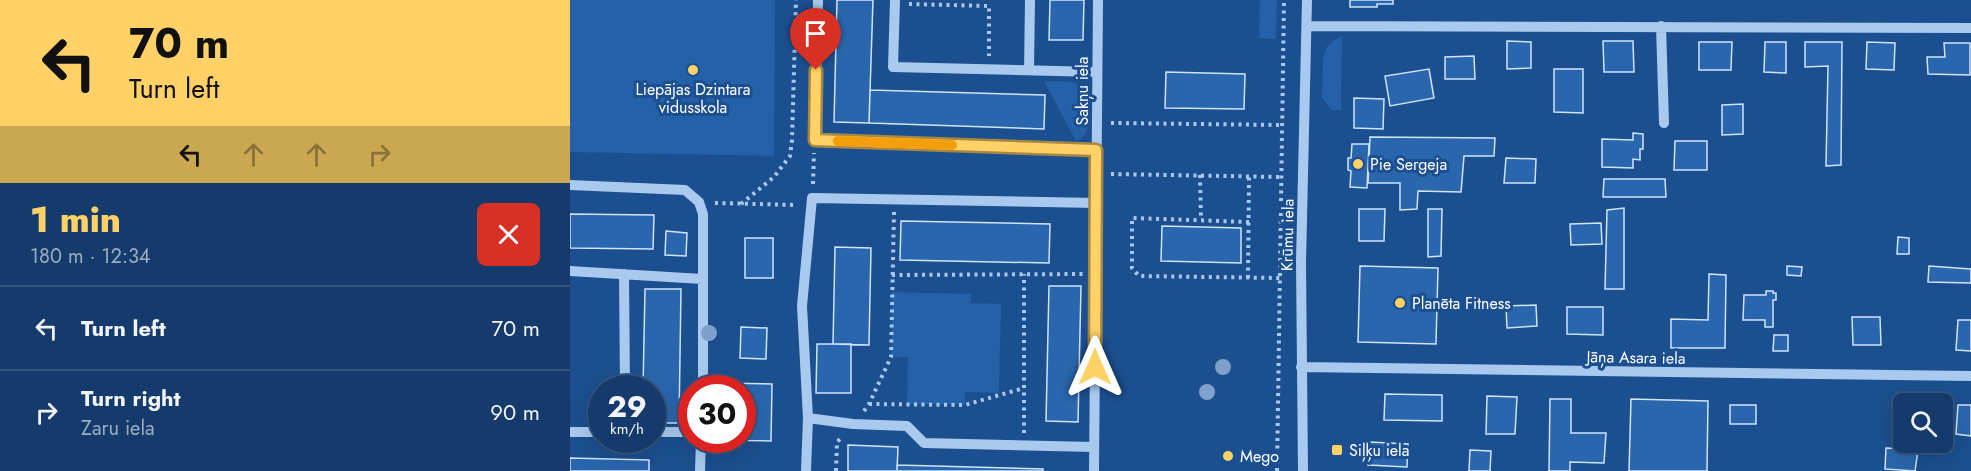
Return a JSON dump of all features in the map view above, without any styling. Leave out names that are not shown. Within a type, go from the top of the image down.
[{"type":"street","points":[[818,0],[815,140],[1096,150]]},
{"type":"street","points":[[1029,70],[1030,0]]},
{"type":"street","name":"Sakņu iela","points":[[1094,471],[1098,0]]},
{"type":"street","name":"Krūmu iela","points":[[1303,471],[1301,262],[1308,0]]},
{"type":"street","points":[[895,2],[893,67],[1097,72]]},
{"type":"street","points":[[1307,26],[1971,28]]},
{"type":"street","points":[[1661,26],[1664,123]]},
{"type":"street","points":[[570,185],[685,190],[699,202],[703,214],[703,375]]},
{"type":"street","points":[[806,471],[808,418],[802,306],[812,202],[894,199],[1097,203]]},
{"type":"street","points":[[570,271],[702,279]]},
{"type":"street","points":[[624,274],[625,375]]},
{"type":"street","name":"Jāņa Asara iela","points":[[1301,366],[1971,376]]},
{"type":"street","points":[[808,418],[853,424],[907,426],[924,443],[1094,447]]},
{"type":"street","points":[[570,432],[588,432]]},
{"type":"street","points":[[700,471],[701,453]]},
{"type":"path","points":[[741,204],[774,177],[790,156],[796,0]]},
{"type":"path","points":[[1277,471],[1284,0]]},
{"type":"path","points":[[895,2],[974,3],[989,6],[990,69]]},
{"type":"path","points":[[1097,123],[1282,125]]},
{"type":"path","points":[[699,202],[741,204],[812,202],[815,140]]},
{"type":"path","points":[[1097,174],[1281,177]]},
{"type":"path","points":[[1200,175],[1201,220]]},
{"type":"path","points":[[1248,278],[1250,176]]},
{"type":"path","points":[[836,471],[837,442],[869,404],[891,357],[894,199]]},
{"type":"path","points":[[1249,222],[1132,218],[1132,268],[1139,276],[1280,278]]},
{"type":"path","points":[[1024,274],[1024,445]]},
{"type":"path","points":[[892,275],[1096,274]]},
{"type":"path","points":[[869,404],[965,405],[1024,388]]},
{"type":"shaded area","name":"Liepājas Dzintara vidusskola","points":[[570,0],[775,0],[774,156],[570,152]]},
{"type":"shaded area","points":[[1260,0],[1277,0],[1276,39],[1259,38]]},
{"type":"shaded area","points":[[1342,36],[1341,110],[1331,110],[1322,97],[1323,58],[1327,47]]},
{"type":"shaded area","points":[[1044,81],[1074,82],[1084,90],[1088,108],[1088,128],[1080,139],[1076,141]]},
{"type":"shaded area","points":[[892,292],[971,294],[971,303],[1001,304],[999,393],[965,392],[965,405],[907,404],[908,357],[891,357]]},
{"type":"building","points":[[837,0],[873,0],[869,123],[834,122]]},
{"type":"building","points":[[1050,0],[1084,0],[1083,40],[1049,40]]},
{"type":"building","points":[[1350,0],[1393,0],[1393,4],[1377,4],[1377,7],[1350,7]]},
{"type":"building","points":[[1507,41],[1531,42],[1531,68],[1507,69]]},
{"type":"building","points":[[1603,41],[1633,41],[1634,72],[1604,72]]},
{"type":"building","points":[[1699,42],[1732,42],[1731,70],[1699,70]]},
{"type":"building","points":[[1765,42],[1786,42],[1786,73],[1764,72]]},
{"type":"building","points":[[1805,42],[1842,42],[1841,165],[1826,166],[1828,66],[1805,67]]},
{"type":"building","points":[[1867,42],[1895,43],[1894,70],[1866,69]]},
{"type":"building","points":[[1944,43],[1970,43],[1970,75],[1928,74],[1927,57],[1945,57]]},
{"type":"building","points":[[1474,56],[1475,79],[1445,79],[1445,57]]},
{"type":"building","points":[[1429,69],[1434,98],[1390,106],[1385,76]]},
{"type":"building","points":[[1554,69],[1583,69],[1583,113],[1554,112]]},
{"type":"building","points":[[1166,72],[1245,74],[1244,109],[1165,108]]},
{"type":"building","points":[[870,90],[1045,95],[1044,129],[869,123]]},
{"type":"building","points":[[1354,98],[1384,99],[1383,129],[1354,128]]},
{"type":"building","points":[[1743,104],[1743,134],[1722,135],[1722,105]]},
{"type":"building","points":[[1633,133],[1643,134],[1643,149],[1640,149],[1640,160],[1633,159],[1633,168],[1602,167],[1602,139],[1633,140]]},
{"type":"building","points":[[1370,137],[1495,138],[1494,156],[1464,156],[1461,192],[1418,191],[1417,209],[1400,210],[1400,183],[1368,183]]},
{"type":"building","points":[[1675,141],[1707,141],[1707,170],[1674,170]]},
{"type":"building","name":"Pie Sergeja","points":[[1352,144],[1369,144],[1367,188],[1350,187],[1351,171],[1348,170],[1348,158],[1351,158]]},
{"type":"building","points":[[1506,158],[1536,159],[1535,183],[1504,183]]},
{"type":"building","points":[[1604,179],[1665,179],[1666,197],[1603,197]]},
{"type":"building","points":[[1624,208],[1624,289],[1605,289],[1607,210]]},
{"type":"building","points":[[1359,209],[1385,209],[1384,241],[1359,241]]},
{"type":"building","points":[[1428,209],[1442,209],[1441,256],[1428,257]]},
{"type":"building","points":[[570,214],[654,215],[653,249],[570,248]]},
{"type":"building","points":[[901,221],[1050,224],[1049,263],[900,260]]},
{"type":"building","points":[[1601,223],[1602,244],[1571,245],[1570,224]]},
{"type":"building","points":[[1162,226],[1241,228],[1241,263],[1161,261]]},
{"type":"building","points":[[666,231],[687,233],[686,256],[665,255]]},
{"type":"building","points":[[1898,237],[1909,238],[1909,254],[1897,254]]},
{"type":"building","points":[[745,238],[773,238],[773,278],[745,278]]},
{"type":"building","points":[[835,247],[871,248],[869,345],[833,344]]},
{"type":"building","points":[[1360,266],[1438,268],[1436,344],[1358,342]]},
{"type":"building","points":[[1787,266],[1802,267],[1801,276],[1787,275]]},
{"type":"building","points":[[1929,266],[1971,269],[1971,283],[1928,282]]},
{"type":"building","points":[[1709,274],[1726,275],[1725,348],[1671,348],[1671,319],[1708,320]]},
{"type":"building","points":[[1049,286],[1081,286],[1078,422],[1046,421]]},
{"type":"building","points":[[645,289],[681,289],[678,423],[666,423],[666,375],[643,375]]},
{"type":"building","points":[[1766,291],[1776,293],[1776,300],[1773,300],[1773,327],[1765,327],[1765,320],[1743,320],[1744,295],[1766,295]]},
{"type":"building","points":[[1536,305],[1537,326],[1507,328],[1506,306]]},
{"type":"building","points":[[1567,307],[1603,307],[1603,335],[1567,334]]},
{"type":"building","points":[[1852,317],[1880,317],[1881,345],[1853,345]]},
{"type":"building","points":[[1958,320],[1971,320],[1971,351],[1956,350]]},
{"type":"building","points":[[741,327],[767,328],[766,359],[740,358]]},
{"type":"building","points":[[1774,335],[1788,335],[1788,351],[1773,351]]},
{"type":"building","points":[[817,344],[851,344],[851,393],[816,393]]},
{"type":"building","points":[[756,384],[772,384],[771,441],[756,441]]},
{"type":"building","points":[[1385,394],[1442,395],[1442,421],[1384,420]]},
{"type":"building","points":[[1487,396],[1517,397],[1515,434],[1486,434]]},
{"type":"building","points":[[1550,399],[1571,399],[1571,433],[1606,433],[1604,463],[1570,462],[1570,471],[1549,471]]},
{"type":"building","points":[[1631,399],[1708,401],[1707,471],[1629,471]]},
{"type":"building","points":[[1730,405],[1756,405],[1756,424],[1730,424]]},
{"type":"building","points":[[1958,405],[1971,405],[1971,436],[1956,434]]},
{"type":"building","points":[[1370,442],[1408,444],[1407,467],[1368,465]]},
{"type":"building","points":[[848,445],[898,447],[897,471],[848,471]]},
{"type":"building","points":[[1886,448],[1893,448],[1893,453],[1918,453],[1915,471],[1885,469]]},
{"type":"building","points":[[1470,450],[1491,451],[1490,471],[1469,471]]},
{"type":"building","points":[[570,458],[649,460],[649,471],[570,471]]},
{"type":"building","points":[[897,465],[1043,469],[1043,471],[897,471]]},
{"type":"slow traffic","points":[[838,141],[952,145]]},
{"type":"place","name":"Liepājas Dzintara vidusskola","points":[[693,70]]},
{"type":"place","name":"Pie Sergeja","points":[[1358,164]]},
{"type":"place","name":"Planēta Fitness","points":[[1400,303]]},
{"type":"place","name":"Siļķu iela","points":[[1337,450]]},
{"type":"place","name":"Mego","points":[[1228,456]]},
{"type":"route","points":[[816,70],[815,140],[1096,150],[1095,367]]}]
